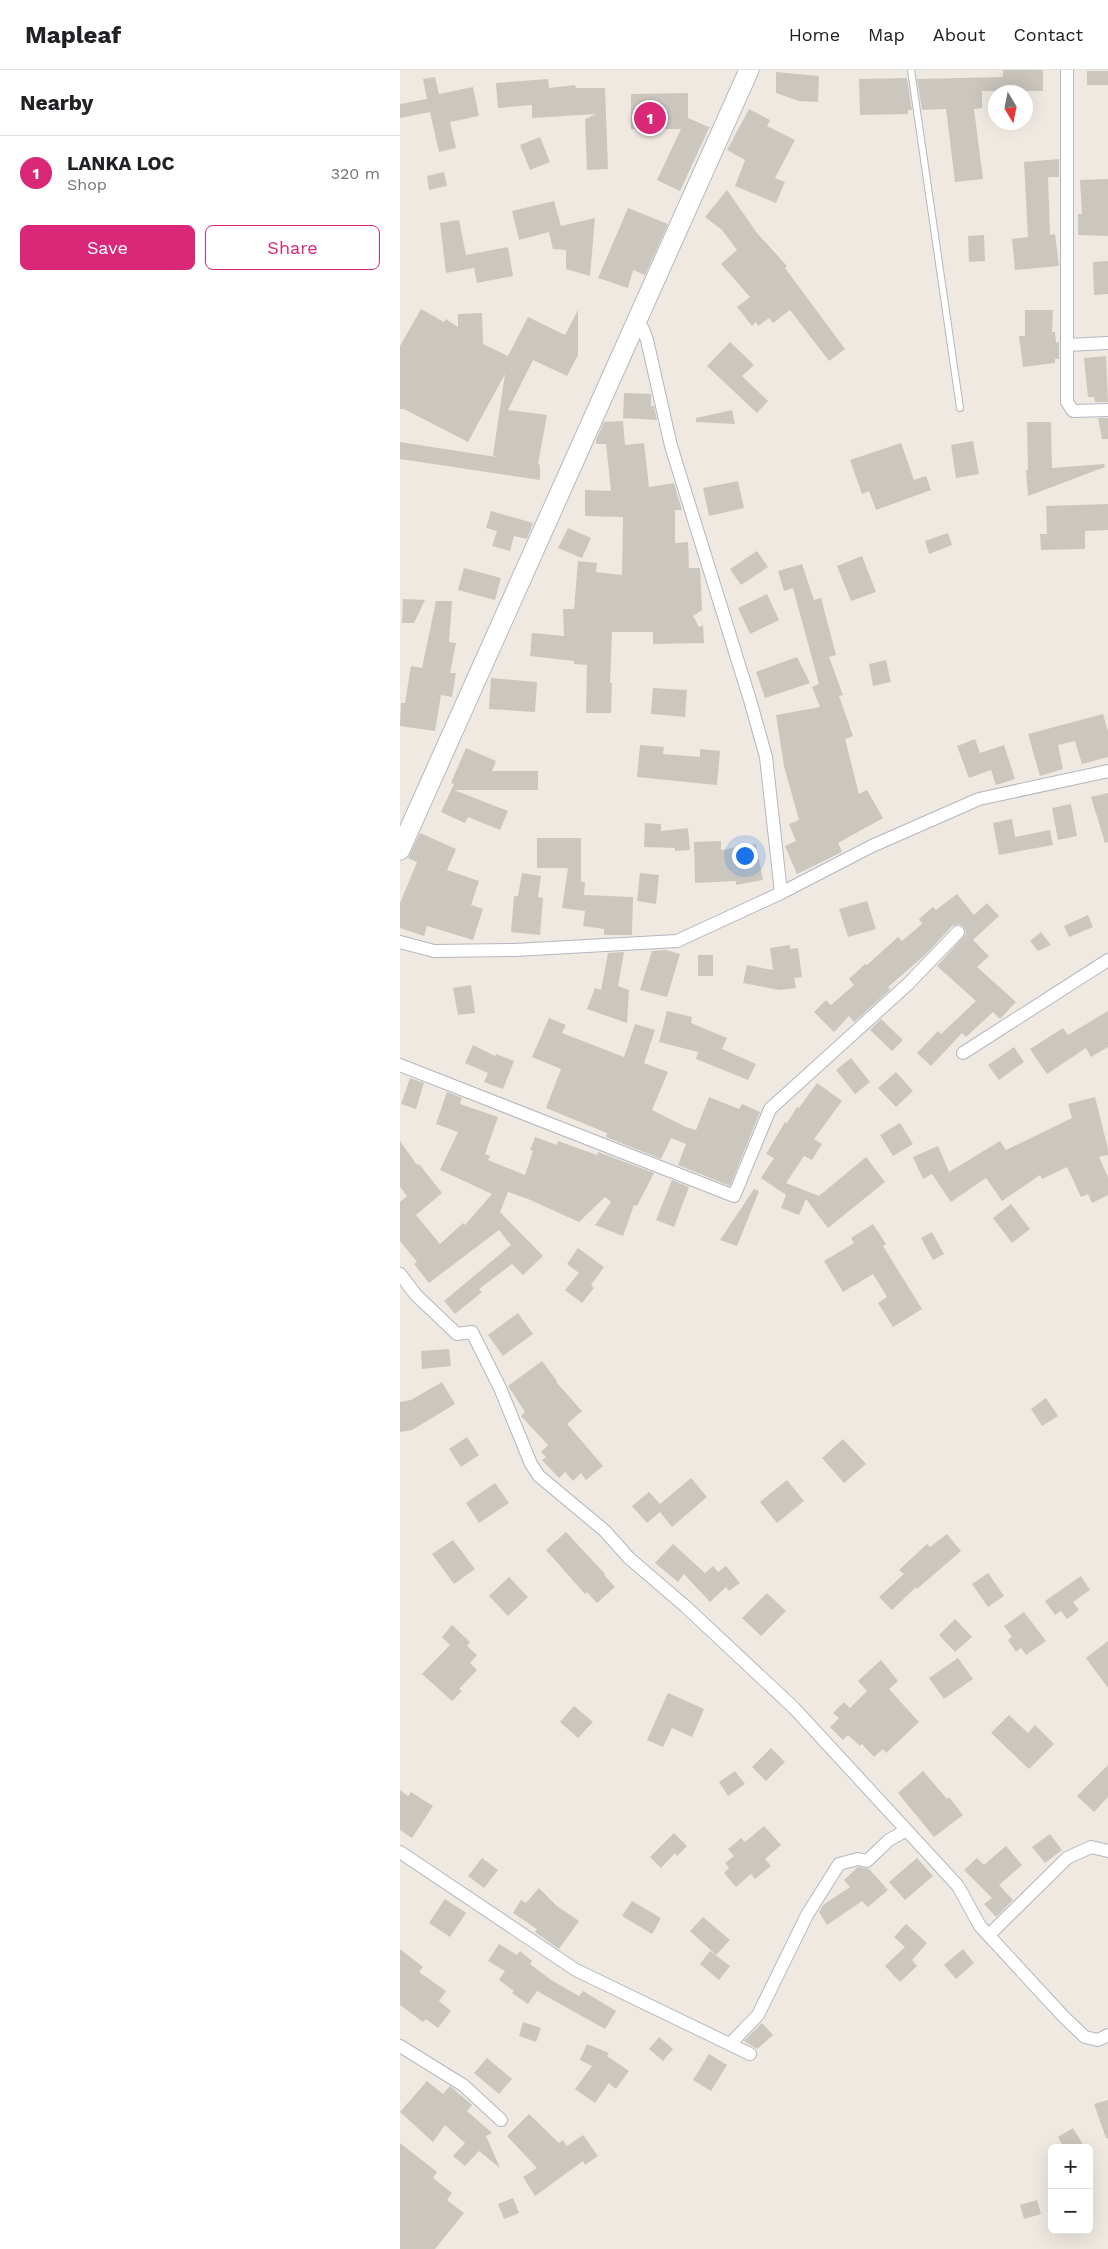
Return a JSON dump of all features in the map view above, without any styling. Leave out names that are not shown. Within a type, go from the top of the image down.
[{"type":"street","points":[[400,850],[749,70]]},
{"type":"street","points":[[1067,70],[1067,402],[1074,412],[1108,410]]},
{"type":"street","points":[[636,322],[643,329],[647,340],[672,446],[766,758],[781,893]]},
{"type":"street","points":[[1067,345],[1108,343]]},
{"type":"street","points":[[400,942],[434,950],[515,950],[677,941],[781,893],[872,846],[979,799],[1108,771]]},
{"type":"street","points":[[400,1064],[734,1196],[770,1109],[908,984],[958,932]]},
{"type":"street","points":[[963,1053],[1108,960]]},
{"type":"street","points":[[400,1274],[416,1295],[457,1334],[472,1332],[500,1388],[531,1464],[540,1476],[605,1530],[629,1558],[794,1708],[905,1831],[958,1886],[980,1926],[1085,2037],[1098,2040],[1108,2035]]},
{"type":"street","points":[[730,2044],[758,2016],[807,1915],[839,1864],[858,1859],[867,1861],[889,1840],[905,1831]]},
{"type":"street","points":[[989,1935],[1067,1858],[1091,1847],[1108,1851]]},
{"type":"street","points":[[400,1852],[576,1970],[750,2054]]},
{"type":"street","points":[[400,2046],[463,2085],[501,2120]]},
{"type":"lane","points":[[911,70],[960,408]]},
{"type":"building","points":[[1003,70],[1043,70],[1043,91],[1033,91],[1033,85],[988,85],[988,91],[982,91],[982,108],[974,109],[983,179],[955,182],[946,109],[922,110],[917,79],[1003,77]]},
{"type":"building","points":[[1087,71],[1108,71],[1108,85],[1087,85]]},
{"type":"building","points":[[776,72],[819,76],[818,102],[799,101],[776,93]]},
{"type":"building","points":[[435,77],[439,94],[473,87],[479,116],[450,122],[456,148],[439,152],[430,112],[400,118],[400,104],[427,99],[423,79]]},
{"type":"building","points":[[907,78],[912,110],[908,110],[908,114],[860,115],[859,79]]},
{"type":"building","points":[[548,79],[549,88],[575,85],[576,88],[605,88],[608,169],[587,170],[585,119],[596,114],[532,118],[532,105],[498,108],[496,83]]},
{"type":"building","points":[[688,93],[688,118],[711,128],[709,128],[680,191],[657,180],[681,129],[631,129],[631,94]]},
{"type":"building","points":[[749,109],[770,120],[767,126],[795,140],[775,178],[785,182],[776,203],[735,186],[745,160],[727,150]]},
{"type":"building","points":[[540,137],[550,162],[530,170],[520,145]]},
{"type":"building","points":[[1059,159],[1059,177],[1048,177],[1050,235],[1055,234],[1059,266],[1015,270],[1012,239],[1028,237],[1024,162]]},
{"type":"building","points":[[444,172],[447,186],[429,190],[427,176]]},
{"type":"building","points":[[1108,179],[1108,236],[1078,235],[1078,214],[1082,214],[1080,180]]},
{"type":"building","points":[[727,190],[757,233],[787,266],[785,268],[845,349],[829,361],[790,310],[773,323],[769,318],[758,326],[756,322],[752,326],[737,307],[750,297],[721,264],[737,250],[722,230],[705,217]]},
{"type":"building","points":[[554,201],[561,226],[595,218],[590,276],[566,269],[566,250],[553,249],[549,232],[519,240],[512,211]]},
{"type":"building","points":[[628,208],[668,224],[645,275],[633,270],[628,288],[598,278]]},
{"type":"building","points":[[459,220],[466,255],[508,247],[513,276],[477,283],[474,268],[446,273],[440,223]]},
{"type":"building","points":[[984,235],[985,261],[969,262],[968,236]]},
{"type":"building","points":[[1108,261],[1108,294],[1094,295],[1093,262]]},
{"type":"building","points":[[421,309],[444,322],[446,319],[458,327],[458,314],[482,313],[483,344],[508,356],[528,317],[565,335],[578,310],[578,355],[567,376],[533,360],[508,410],[547,415],[538,464],[540,465],[540,480],[400,459],[400,442],[496,457],[493,455],[505,374],[468,442],[404,409],[400,409],[400,346]]},
{"type":"building","points":[[1025,310],[1053,310],[1052,332],[1055,332],[1056,343],[1059,342],[1059,359],[1055,359],[1055,363],[1023,367],[1019,336],[1025,336]]},
{"type":"building","points":[[730,342],[754,365],[742,376],[768,401],[757,413],[707,366]]},
{"type":"building","points":[[1106,356],[1108,402],[1095,402],[1094,397],[1088,397],[1084,358]]},
{"type":"building","points":[[624,393],[651,394],[651,406],[654,406],[657,420],[623,418]]},
{"type":"building","points":[[732,410],[735,424],[696,422],[696,418]]},
{"type":"building","points":[[1098,418],[1108,418],[1108,439],[1102,439]]},
{"type":"building","points":[[623,421],[625,445],[644,443],[649,487],[674,483],[682,510],[675,510],[675,543],[688,542],[689,568],[700,568],[702,610],[693,616],[699,627],[703,625],[704,643],[653,644],[653,632],[612,632],[611,713],[586,713],[587,665],[574,664],[574,661],[530,656],[532,633],[564,636],[563,609],[574,609],[578,561],[597,563],[596,572],[622,575],[623,517],[585,516],[585,490],[611,491],[606,444],[596,444],[596,440],[604,422]]},
{"type":"building","points":[[1027,422],[1051,422],[1052,468],[1104,464],[1105,467],[1028,496],[1026,470],[1028,470]]},
{"type":"building","points":[[973,441],[979,474],[956,478],[951,445]]},
{"type":"building","points":[[901,443],[914,480],[926,476],[931,490],[876,510],[869,491],[862,494],[850,460]]},
{"type":"building","points":[[738,481],[744,508],[709,516],[703,488]]},
{"type":"building","points":[[1108,504],[1108,530],[1085,531],[1085,549],[1041,550],[1040,534],[1047,534],[1046,506]]},
{"type":"building","points":[[491,511],[533,523],[527,539],[514,536],[510,551],[492,546],[497,531],[486,528]]},
{"type":"building","points":[[568,528],[591,538],[582,558],[558,548]]},
{"type":"building","points":[[948,533],[952,545],[929,554],[925,541]]},
{"type":"building","points":[[757,551],[768,567],[741,585],[730,569]]},
{"type":"building","points":[[862,556],[876,592],[851,601],[837,566]]},
{"type":"building","points":[[802,564],[814,600],[821,598],[836,655],[829,657],[843,695],[839,696],[853,736],[845,739],[859,794],[867,790],[883,818],[838,843],[842,852],[797,874],[785,846],[796,841],[789,824],[799,820],[784,766],[776,715],[820,707],[812,687],[819,684],[793,588],[784,591],[778,571]]},
{"type":"building","points":[[464,568],[501,578],[495,600],[458,590]]},
{"type":"building","points":[[767,594],[779,620],[750,634],[738,608]]},
{"type":"building","points":[[403,599],[425,600],[414,623],[402,623]]},
{"type":"building","points":[[436,601],[452,601],[449,642],[456,643],[450,673],[456,673],[452,697],[441,695],[435,731],[400,726],[401,703],[405,703],[411,666],[422,668]]},
{"type":"building","points":[[797,657],[810,683],[765,698],[756,672]]},
{"type":"building","points":[[886,660],[891,682],[873,686],[869,664]]},
{"type":"building","points":[[491,678],[537,682],[535,712],[489,709]]},
{"type":"building","points":[[653,688],[687,690],[685,717],[651,714]]},
{"type":"building","points":[[1103,714],[1108,731],[1108,757],[1082,764],[1075,741],[1058,745],[1063,769],[1040,776],[1028,734]]},
{"type":"building","points":[[975,739],[980,753],[1004,745],[1015,779],[996,785],[991,770],[969,778],[957,746]]},
{"type":"building","points":[[640,745],[664,747],[663,754],[700,757],[700,749],[720,751],[717,785],[637,777]]},
{"type":"building","points":[[466,748],[496,761],[492,771],[538,771],[538,790],[454,790],[508,811],[500,830],[468,817],[465,823],[441,812],[454,784],[451,783]]},
{"type":"building","points":[[1108,793],[1108,842],[1105,843],[1091,797]]},
{"type":"building","points":[[1071,804],[1077,836],[1058,840],[1052,808]]},
{"type":"building","points":[[1012,819],[1015,837],[1050,830],[1053,845],[999,855],[993,823]]},
{"type":"building","points":[[645,823],[661,824],[661,831],[688,828],[690,850],[675,851],[675,848],[644,847]]},
{"type":"building","points":[[420,833],[456,849],[447,870],[479,881],[471,905],[483,909],[473,940],[427,926],[424,936],[400,928],[400,903],[417,862],[408,858]]},
{"type":"building","points":[[537,838],[581,838],[581,882],[585,882],[584,895],[633,897],[632,935],[604,935],[604,929],[583,926],[585,911],[562,908],[568,868],[537,868]]},
{"type":"building","points":[[721,841],[721,850],[756,844],[763,880],[736,885],[736,881],[695,883],[694,842]]},
{"type":"building","points":[[522,873],[541,876],[538,897],[543,898],[540,935],[511,932],[514,896],[518,896]]},
{"type":"building","points":[[640,873],[659,875],[656,904],[637,901]]},
{"type":"building","points":[[957,894],[974,915],[987,903],[999,916],[973,940],[989,956],[977,967],[1016,1002],[1000,1019],[993,1012],[966,1037],[962,1033],[931,1066],[917,1053],[938,1031],[941,1034],[976,1001],[937,966],[966,934],[964,927],[959,924],[952,926],[925,955],[888,987],[890,990],[854,1022],[849,1016],[834,1032],[814,1012],[826,1000],[831,1005],[854,985],[849,979],[865,964],[867,965],[898,937],[902,941],[922,924],[919,919],[933,907],[936,910]]},
{"type":"building","points":[[867,901],[876,929],[848,937],[839,909]]},
{"type":"building","points":[[1088,915],[1093,927],[1069,937],[1064,926]]},
{"type":"building","points":[[1041,932],[1051,945],[1038,951],[1030,941]]},
{"type":"building","points":[[790,945],[790,949],[798,948],[802,977],[794,978],[796,988],[779,990],[743,983],[747,965],[773,970],[770,948]]},
{"type":"building","points":[[666,950],[680,954],[667,997],[640,990],[652,951]]},
{"type":"building","points":[[624,952],[618,986],[629,990],[627,1023],[587,1009],[595,988],[601,990],[608,953]]},
{"type":"building","points":[[698,955],[713,955],[713,976],[698,976]]},
{"type":"building","points":[[471,985],[475,1013],[458,1015],[453,988]]},
{"type":"building","points":[[667,1011],[692,1017],[691,1023],[727,1038],[722,1049],[756,1064],[748,1080],[696,1059],[698,1052],[659,1042]]},
{"type":"building","points":[[1108,1011],[1108,1047],[1091,1057],[1086,1048],[1047,1074],[1030,1049],[1063,1028],[1068,1035]]},
{"type":"building","points":[[549,1018],[566,1025],[562,1033],[624,1057],[635,1024],[655,1030],[644,1063],[668,1072],[652,1110],[686,1127],[696,1130],[709,1097],[739,1109],[742,1104],[760,1112],[730,1186],[678,1165],[686,1144],[671,1138],[661,1159],[606,1137],[607,1133],[546,1108],[561,1069],[532,1057]]},
{"type":"building","points":[[881,1019],[903,1040],[892,1051],[870,1030]]},
{"type":"building","points":[[473,1045],[495,1056],[496,1054],[514,1061],[503,1089],[484,1082],[488,1073],[465,1063]]},
{"type":"building","points":[[1014,1047],[1024,1062],[999,1080],[988,1065]]},
{"type":"building","points":[[851,1058],[870,1082],[855,1094],[836,1070]]},
{"type":"building","points":[[896,1072],[913,1091],[896,1107],[878,1088]]},
{"type":"building","points":[[410,1078],[424,1083],[416,1109],[401,1104]]},
{"type":"building","points":[[817,1083],[842,1101],[814,1139],[822,1144],[812,1160],[804,1156],[786,1183],[819,1196],[866,1157],[885,1182],[828,1228],[806,1199],[799,1215],[781,1208],[786,1195],[761,1178],[774,1158],[766,1154],[785,1122],[787,1123],[797,1107],[799,1108]]},
{"type":"building","points":[[447,1092],[462,1098],[460,1104],[498,1117],[485,1154],[490,1156],[488,1160],[525,1175],[533,1151],[530,1150],[535,1137],[557,1145],[558,1141],[597,1155],[598,1152],[654,1173],[637,1206],[634,1205],[623,1236],[595,1225],[611,1202],[605,1197],[579,1222],[508,1192],[500,1212],[543,1256],[523,1275],[512,1264],[479,1289],[482,1292],[455,1314],[444,1301],[511,1245],[499,1230],[429,1283],[414,1264],[417,1262],[400,1241],[400,1202],[407,1196],[400,1187],[400,1141],[417,1165],[419,1164],[442,1193],[416,1215],[440,1244],[463,1223],[465,1225],[492,1194],[440,1170],[458,1132],[436,1124]]},
{"type":"building","points":[[1095,1097],[1108,1149],[1108,1155],[1099,1157],[1108,1177],[1108,1195],[1092,1203],[1088,1194],[1081,1197],[1067,1167],[1042,1179],[1040,1175],[1002,1201],[986,1178],[951,1202],[932,1174],[923,1179],[913,1157],[938,1146],[949,1172],[1000,1141],[1006,1150],[1072,1118],[1068,1104]]},
{"type":"building","points":[[900,1123],[913,1144],[893,1156],[880,1135]]},
{"type":"building","points":[[672,1180],[689,1187],[674,1227],[656,1220]]},
{"type":"building","points":[[754,1189],[759,1191],[737,1246],[720,1240]]},
{"type":"building","points":[[1011,1204],[1030,1229],[1012,1243],[993,1218]]},
{"type":"building","points":[[873,1224],[886,1244],[883,1246],[922,1309],[893,1327],[878,1303],[887,1297],[873,1274],[843,1292],[824,1261],[854,1243],[851,1238]]},
{"type":"building","points":[[932,1232],[944,1254],[933,1260],[921,1238]]},
{"type":"building","points":[[578,1248],[604,1267],[591,1285],[594,1288],[582,1303],[565,1290],[579,1273],[567,1264]]},
{"type":"building","points":[[518,1313],[533,1334],[503,1356],[488,1335]]},
{"type":"building","points":[[449,1349],[451,1366],[422,1369],[421,1351]]},
{"type":"building","points":[[542,1361],[556,1382],[582,1411],[567,1424],[603,1466],[586,1480],[581,1473],[573,1481],[565,1472],[559,1478],[542,1460],[546,1457],[541,1452],[548,1445],[521,1416],[525,1412],[508,1386]]},
{"type":"building","points":[[442,1382],[455,1404],[412,1430],[400,1432],[400,1402],[411,1400]]},
{"type":"building","points":[[1046,1398],[1058,1416],[1042,1426],[1031,1409]]},
{"type":"building","points":[[467,1437],[479,1455],[461,1467],[449,1449]]},
{"type":"building","points":[[843,1439],[866,1464],[844,1483],[822,1458]]},
{"type":"building","points":[[691,1478],[707,1497],[672,1527],[660,1512],[647,1523],[632,1506],[649,1492],[660,1504]]},
{"type":"building","points":[[787,1480],[804,1501],[777,1523],[760,1502]]},
{"type":"building","points":[[495,1483],[509,1503],[479,1523],[466,1503]]},
{"type":"building","points":[[566,1532],[615,1587],[597,1603],[587,1592],[585,1594],[546,1550]]},
{"type":"building","points":[[947,1534],[961,1551],[917,1589],[916,1587],[892,1610],[879,1597],[904,1574],[899,1570],[927,1544],[930,1547]]},
{"type":"building","points":[[453,1540],[475,1569],[454,1584],[432,1554]]},
{"type":"building","points":[[673,1544],[705,1573],[713,1566],[718,1572],[726,1566],[740,1583],[729,1591],[726,1587],[710,1602],[684,1574],[678,1582],[655,1563]]},
{"type":"building","points":[[988,1573],[1004,1596],[988,1607],[972,1584]]},
{"type":"building","points":[[1081,1576],[1090,1590],[1073,1602],[1079,1610],[1067,1619],[1061,1611],[1055,1615],[1045,1601]]},
{"type":"building","points":[[509,1577],[528,1597],[508,1616],[489,1596]]},
{"type":"building","points":[[767,1593],[786,1611],[761,1636],[742,1618]]},
{"type":"building","points":[[1024,1612],[1046,1641],[1026,1655],[1021,1648],[1016,1652],[1008,1640],[1012,1637],[1004,1626]]},
{"type":"building","points":[[955,1619],[972,1637],[955,1652],[939,1635]]},
{"type":"building","points":[[452,1625],[470,1642],[467,1646],[477,1655],[470,1663],[477,1670],[459,1689],[462,1691],[452,1701],[422,1674],[450,1645],[442,1637]]},
{"type":"building","points":[[1108,1641],[1108,1688],[1086,1658]]},
{"type":"building","points":[[958,1658],[973,1679],[944,1699],[929,1678]]},
{"type":"building","points":[[881,1660],[898,1681],[889,1689],[919,1722],[886,1753],[883,1749],[874,1757],[862,1744],[860,1746],[848,1735],[843,1740],[830,1727],[839,1718],[833,1713],[844,1702],[850,1708],[867,1691],[858,1681]]},
{"type":"building","points":[[668,1693],[704,1709],[692,1737],[672,1728],[663,1747],[647,1740]]},
{"type":"building","points":[[574,1706],[593,1722],[578,1738],[560,1722]]},
{"type":"building","points":[[1009,1715],[1028,1733],[1035,1725],[1054,1744],[1029,1769],[991,1733]]},
{"type":"building","points":[[771,1748],[785,1762],[766,1781],[752,1767]]},
{"type":"building","points":[[1108,1765],[1108,1797],[1094,1812],[1077,1796]]},
{"type":"building","points":[[735,1771],[745,1784],[728,1796],[719,1782]]},
{"type":"building","points":[[923,1771],[947,1799],[949,1797],[963,1815],[934,1837],[898,1793]]},
{"type":"building","points":[[400,1790],[408,1796],[411,1792],[433,1806],[412,1838],[400,1830]]},
{"type":"building","points":[[764,1826],[781,1845],[765,1859],[771,1866],[755,1879],[751,1874],[736,1887],[724,1873],[729,1868],[725,1863],[734,1856],[728,1849],[741,1838],[745,1842]]},
{"type":"building","points":[[674,1833],[687,1846],[677,1856],[675,1853],[661,1868],[650,1857]]},
{"type":"building","points":[[1050,1834],[1062,1850],[1045,1863],[1032,1847]]},
{"type":"building","points":[[1006,1846],[1022,1865],[999,1885],[1013,1900],[996,1917],[984,1904],[992,1898],[964,1870],[977,1858],[984,1865]]},
{"type":"building","points":[[482,1858],[498,1870],[484,1888],[468,1876]]},
{"type":"building","points":[[917,1858],[933,1876],[905,1900],[889,1882]]},
{"type":"building","points":[[858,1867],[869,1869],[888,1890],[868,1907],[862,1901],[827,1925],[819,1912],[823,1905],[850,1887],[844,1880]]},
{"type":"building","points":[[539,1888],[557,1906],[579,1921],[559,1949],[535,1932],[537,1929],[513,1913],[521,1900],[526,1903]]},
{"type":"building","points":[[445,1899],[466,1913],[450,1937],[429,1923]]},
{"type":"building","points":[[632,1901],[661,1918],[652,1934],[622,1916]]},
{"type":"building","points":[[703,1917],[730,1940],[716,1955],[690,1931]]},
{"type":"building","points":[[906,1924],[927,1943],[912,1960],[917,1966],[900,1982],[885,1966],[905,1947],[894,1937]]},
{"type":"building","points":[[499,1944],[517,1955],[520,1951],[532,1961],[530,1964],[551,1980],[579,1996],[583,1991],[616,2011],[605,2029],[537,1991],[528,2004],[512,1993],[514,1991],[499,1980],[505,1971],[488,1961]]},
{"type":"building","points":[[400,1949],[423,1967],[419,1972],[446,1991],[439,2001],[451,2011],[438,2028],[426,2019],[423,2022],[400,2005]]},
{"type":"building","points":[[963,1949],[974,1963],[956,1979],[944,1965]]},
{"type":"building","points":[[710,1951],[730,1966],[719,1980],[700,1964]]},
{"type":"building","points":[[523,2022],[541,2028],[536,2042],[519,2036]]},
{"type":"building","points":[[762,2023],[773,2035],[757,2049],[744,2041]]},
{"type":"building","points":[[659,2037],[673,2049],[663,2061],[649,2049]]},
{"type":"building","points":[[587,2044],[609,2053],[607,2056],[629,2071],[616,2089],[609,2083],[595,2103],[575,2089],[592,2066],[580,2060]]},
{"type":"building","points":[[709,2054],[727,2065],[711,2091],[693,2080]]},
{"type":"building","points":[[487,2058],[512,2079],[499,2094],[474,2073]]},
{"type":"building","points":[[427,2081],[443,2094],[450,2086],[472,2105],[467,2111],[492,2133],[486,2136],[500,2168],[479,2151],[465,2166],[453,2156],[465,2143],[445,2125],[433,2142],[400,2112]]},
{"type":"building","points":[[1108,2100],[1108,2138],[1106,2138],[1094,2104]]},
{"type":"building","points":[[529,2114],[559,2143],[563,2140],[567,2146],[583,2135],[598,2156],[585,2165],[583,2161],[535,2196],[523,2177],[537,2168],[507,2136]]},
{"type":"building","points":[[1073,2128],[1083,2144],[1062,2144],[1058,2137]]},
{"type":"building","points":[[400,2143],[437,2172],[433,2178],[452,2193],[447,2200],[464,2213],[435,2249],[400,2249]]},
{"type":"building","points":[[513,2198],[519,2213],[504,2219],[498,2204]]},
{"type":"building","points":[[1037,2200],[1041,2214],[1024,2219],[1020,2205]]},
{"type":"place","name":"LANKA LOC","points":[[650,118]]}]
